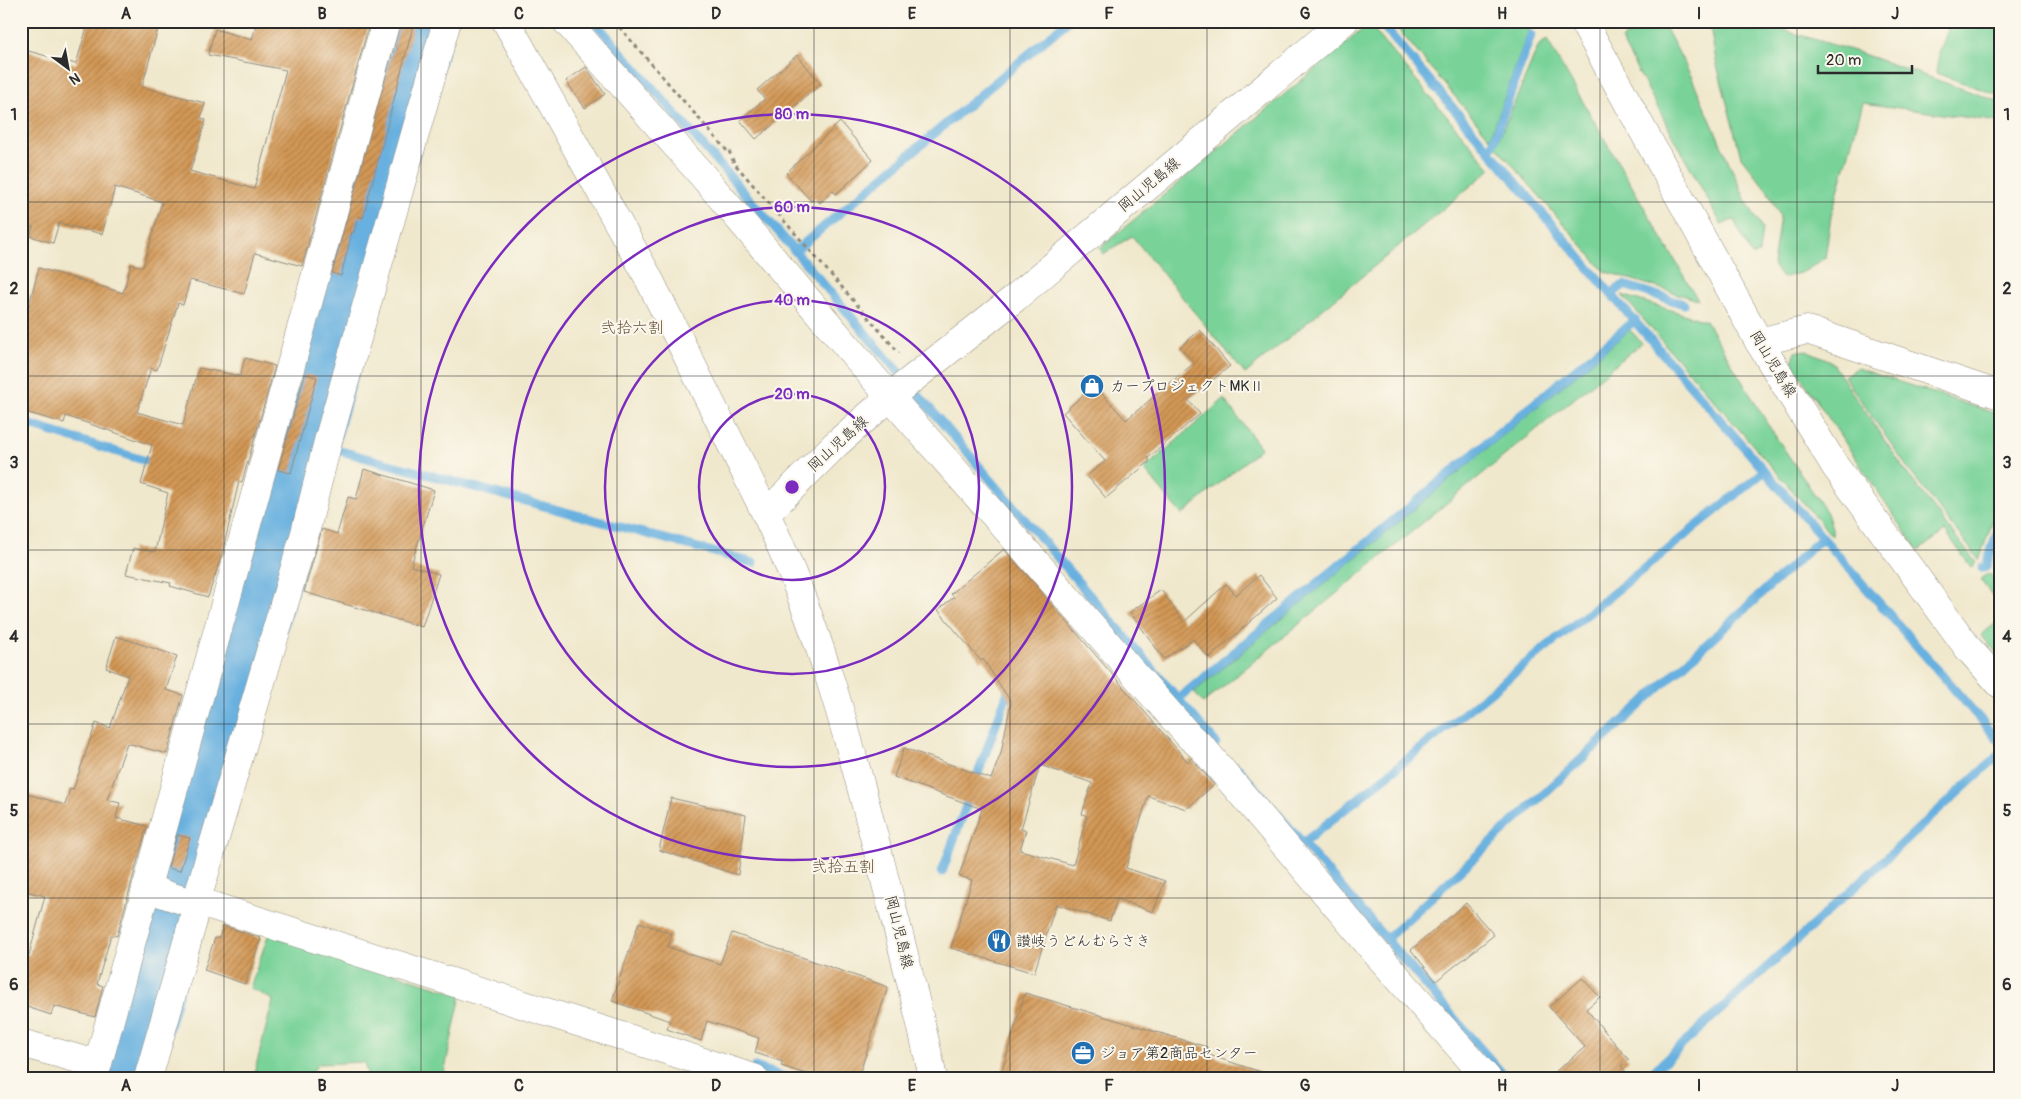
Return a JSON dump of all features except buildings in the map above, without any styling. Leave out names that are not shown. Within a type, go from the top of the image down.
[{"type":"street","points":[[148,1078],[193,921],[183,895],[386,21]]},
{"type":"street","points":[[21,1043],[96,1071],[183,895],[305,532],[326,448],[447,21]]},
{"type":"street","points":[[506,21],[647,275],[766,514]]},
{"type":"street","points":[[566,21],[695,168],[905,384],[1190,738],[1202,747],[1377,954],[1487,1078]]},
{"type":"street","name":"岡山児島線","points":[[933,1078],[920,1016],[846,734],[800,589],[766,514],[829,451],[905,384],[1023,292],[1344,21]]},
{"type":"street","name":"岡山児島線","points":[[1583,21],[1759,342],[1835,466],[1968,648],[2000,684]]},
{"type":"street","points":[[1759,342],[1807,330],[2000,395]]},
{"type":"street","points":[[183,895],[754,1078]]},
{"type":"path","points":[[614,21],[729,151],[734,163],[804,244],[905,384]]},
{"type":"path","points":[[722,157],[729,151]]},
{"type":"green space","points":[[1391,21],[1532,21],[1490,138]]},
{"type":"green space","points":[[1625,21],[1662,21],[1692,78],[1745,199],[1762,228],[1759,253],[1752,256],[1734,220],[1721,224],[1621,40],[1631,32]]},
{"type":"green space","points":[[1709,21],[1753,21],[1857,52],[2000,102],[2000,122],[1863,103],[1831,216],[1825,258],[1803,272],[1782,278],[1773,265],[1780,216],[1767,190],[1741,157],[1716,61]]},
{"type":"green space","points":[[1951,21],[2000,21],[2000,96],[1936,73],[1939,54]]},
{"type":"green space","points":[[1369,24],[1491,169],[1245,374],[1132,236],[1103,254],[1100,248]]},
{"type":"green space","points":[[1547,40],[1698,300],[1604,271],[1496,146],[1539,45]]},
{"type":"green space","points":[[1622,295],[1706,321],[1772,431],[1827,513],[1832,528],[1832,536]]},
{"type":"green space","points":[[1630,330],[1642,343],[1203,703],[1194,692]]},
{"type":"green space","points":[[1806,350],[1831,361],[1906,472],[1976,563],[1971,567],[1945,531],[1918,551],[1797,371],[1792,360],[1795,352]]},
{"type":"green space","points":[[1857,368],[2000,415],[2000,500],[1979,560],[1909,470],[1844,376]]},
{"type":"green space","points":[[1224,399],[1261,448],[1182,515],[1144,469]]},
{"type":"green space","points":[[1990,574],[2000,586],[2000,605],[1981,581],[1984,576]]},
{"type":"green space","points":[[2000,620],[2000,657],[1981,635]]},
{"type":"green space","points":[[269,933],[461,995],[443,1078],[368,1078],[364,1062],[318,1064],[308,1078],[253,1078],[273,1000],[250,988]]},
{"type":"green space","points":[[132,966],[149,970],[119,1078],[101,1078]]},
{"type":"waterway","points":[[130,1078],[290,518],[428,21]]},
{"type":"waterway","points":[[594,21],[795,251],[1216,743]]},
{"type":"waterway","points":[[795,251],[1068,21]]},
{"type":"waterway","points":[[1379,21],[1611,294],[2000,742]]},
{"type":"waterway","points":[[1490,152],[1531,35]]},
{"type":"waterway","points":[[1611,294],[1624,285],[1684,304]]},
{"type":"waterway","points":[[1178,699],[1635,320]]},
{"type":"waterway","points":[[21,422],[159,465]]},
{"type":"waterway","points":[[311,443],[754,563]]},
{"type":"waterway","points":[[1303,843],[1765,471]]},
{"type":"waterway","points":[[284,502],[294,504]]},
{"type":"waterway","points":[[1982,568],[1986,566],[2000,524]]},
{"type":"waterway","points":[[1386,939],[1823,537]]},
{"type":"waterway","points":[[942,872],[1010,686]]},
{"type":"waterway","points":[[1646,1078],[2000,754]]},
{"type":"waterway","points":[[1238,768],[1506,1078]]},
{"type":"waterway","points":[[126,1058],[135,1061]]},
{"type":"waterway","points":[[755,1067],[788,1078]]},
{"type":"place","name":"カープロジェクトMKⅡ","points":[[1092,386]]},
{"type":"place","name":"讃岐うどんむらさき","points":[[999,941]]},
{"type":"place","name":"ジョア第2商品センター","points":[[1083,1053]]},
{"type":"district","name":"弐拾六割","points":[[632,328]]},
{"type":"district","name":"弐拾五割","points":[[843,867]]}]
